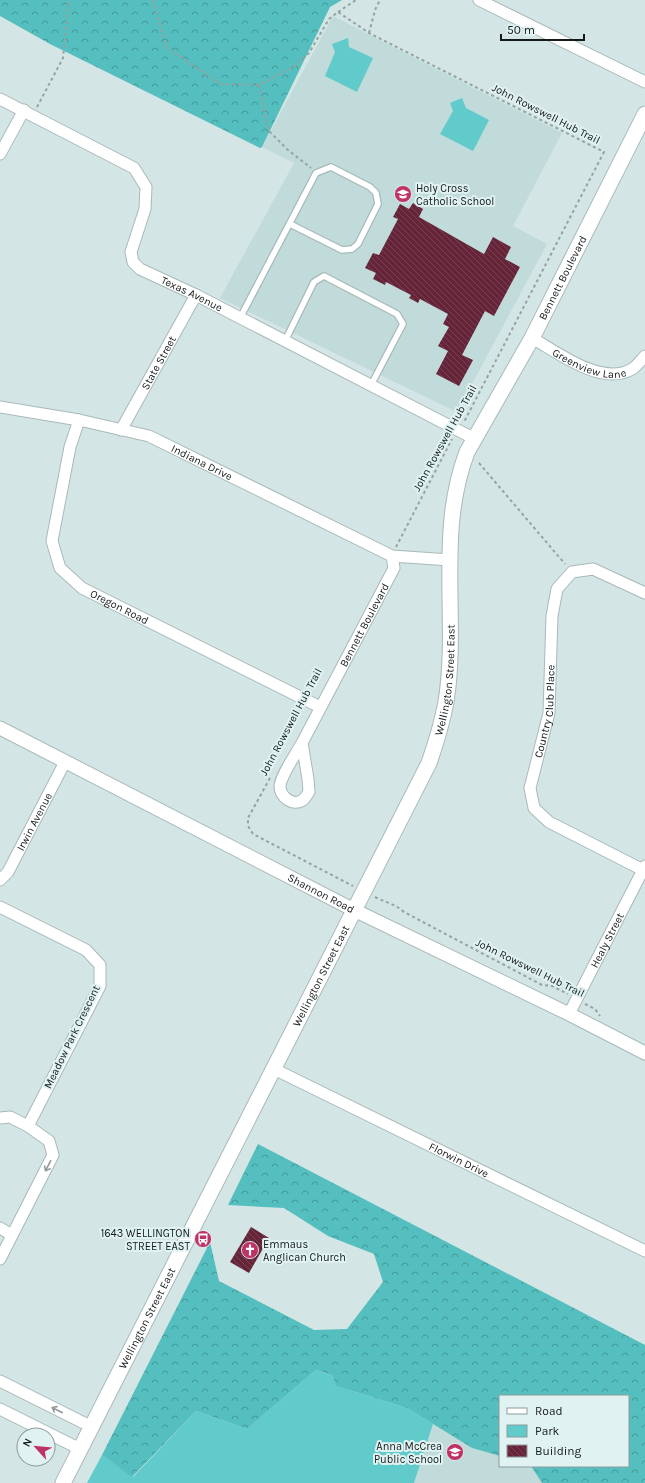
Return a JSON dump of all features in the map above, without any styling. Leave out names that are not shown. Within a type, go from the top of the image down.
[{"type":"main road","name":"Bennett Boulevard","points":[[475,439],[532,338],[645,114]]},
{"type":"main road","name":"Wellington Street East","points":[[63,1483],[429,763],[439,735],[446,701],[449,656],[452,512],[456,488],[467,454],[475,439]]},
{"type":"street","points":[[479,0],[645,82]]},
{"type":"street","name":"Texas Avenue","points":[[0,99],[134,168],[146,187],[145,209],[130,252],[133,262],[140,269],[196,295],[475,439]]},
{"type":"street","points":[[0,154],[28,113]]},
{"type":"street","name":"State Street","points":[[121,430],[196,295]]},
{"type":"street","name":"Greenview Lane","points":[[532,338],[585,368],[608,375],[632,370],[645,356]]},
{"type":"street","name":"Indiana Drive","points":[[0,407],[79,420],[149,436],[392,556]]},
{"type":"street","name":"Oregon Road","points":[[79,420],[70,447],[52,541],[60,568],[82,588],[320,707]]},
{"type":"street","points":[[392,556],[450,560]]},
{"type":"street","name":"Bennett Boulevard","points":[[302,743],[309,792],[302,800],[296,802],[287,800],[283,795],[280,787],[282,780],[394,568],[392,556]]},
{"type":"street","points":[[572,572],[593,569],[645,593]]},
{"type":"street","name":"Country Club Place","points":[[572,572],[557,589],[552,616],[549,712],[530,788],[534,808],[549,822],[644,868]]},
{"type":"street","name":"Shannon Road","points":[[0,728],[354,910],[569,1014],[645,1053]]},
{"type":"street","name":"Irwin Avenue","points":[[0,880],[8,872],[65,762]]},
{"type":"street","name":"Healy Street","points":[[569,1014],[644,868]]},
{"type":"street","name":"Meadow Park Crescent","points":[[0,907],[86,950],[100,965],[100,986],[28,1126]]},
{"type":"street","name":"Florwin Drive","points":[[274,1069],[645,1251]]},
{"type":"street","points":[[0,1118],[10,1117],[28,1126],[50,1141],[53,1155],[0,1259]]},
{"type":"street","points":[[0,1228],[12,1236]]},
{"type":"street","points":[[0,1381],[92,1428]]},
{"type":"street","points":[[0,1410],[80,1449]]},
{"type":"lane","points":[[240,318],[316,173],[331,167],[370,187],[376,193],[378,204],[358,244],[352,249],[342,250],[290,224]]},
{"type":"lane","points":[[285,341],[314,282],[324,276],[397,314],[403,324],[371,385]]},
{"type":"path","points":[[28,113],[63,58],[69,0]]},
{"type":"path","points":[[153,0],[167,48],[221,84],[259,85],[295,66],[309,53],[329,19],[356,0]]},
{"type":"path","points":[[369,33],[375,10],[380,0]]},
{"type":"path","name":"John Rowswell Hub Trail","points":[[338,12],[369,33],[604,152],[584,186],[581,199],[459,431],[449,443],[392,556]]},
{"type":"path","points":[[259,85],[268,130],[288,150],[316,173]]},
{"type":"path","points":[[479,463],[572,572]]},
{"type":"path","name":"John Rowswell Hub Trail","points":[[270,777],[248,818],[248,826],[253,834],[364,892],[383,901],[395,904],[404,912],[542,985],[552,986],[577,998],[595,1009],[600,1016],[606,1019]]},
{"type":"shaded area","name":"Holy Cross Catholic School","points":[[333,16],[562,133],[513,226],[547,244],[457,412],[220,298],[294,163],[262,147]]},
{"type":"shaded area","name":"Anna McCrea Public School","points":[[433,1424],[472,1448],[499,1456],[499,1467],[533,1467],[542,1483],[414,1483]]},
{"type":"green space","points":[[0,0],[342,0],[330,7],[262,147],[260,148],[50,44],[0,16]]},
{"type":"green space","points":[[348,38],[349,47],[373,58],[357,92],[325,76],[335,52],[332,44]]},
{"type":"green space","points":[[462,98],[466,108],[489,120],[473,151],[440,134],[453,111],[450,103]]},
{"type":"green space","points":[[258,1144],[645,1345],[645,1483],[542,1483],[532,1467],[629,1467],[629,1395],[499,1395],[499,1456],[472,1448],[407,1408],[336,1386],[332,1375],[316,1370],[247,1429],[196,1411],[132,1477],[102,1455],[210,1242],[219,1281],[314,1330],[347,1329],[383,1282],[374,1254],[328,1236],[284,1208],[228,1205]]},
{"type":"green space","points":[[316,1370],[332,1375],[336,1386],[407,1408],[433,1424],[414,1483],[87,1483],[102,1455],[133,1477],[196,1411],[247,1429]]},
{"type":"building","points":[[413,203],[423,209],[419,217],[484,254],[493,237],[511,247],[505,259],[520,267],[494,316],[485,311],[462,355],[473,360],[459,386],[436,374],[448,351],[438,346],[449,327],[443,324],[448,314],[420,299],[418,303],[409,298],[411,295],[386,282],[385,285],[373,279],[376,273],[365,268],[373,253],[379,255],[398,219],[393,217],[400,204],[409,209]]},
{"type":"building","name":"Emmaus Anglican Church","points":[[251,1227],[269,1238],[249,1273],[230,1262]]},
{"type":"place","name":"Holy Cross Catholic School","points":[[403,194]]},
{"type":"place","name":"1643 WELLINGTON STREET EAST","points":[[203,1239]]},
{"type":"place","name":"Emmaus Anglican Church","points":[[250,1250]]},
{"type":"place","name":"Anna McCrea Public School","points":[[455,1452]]}]
